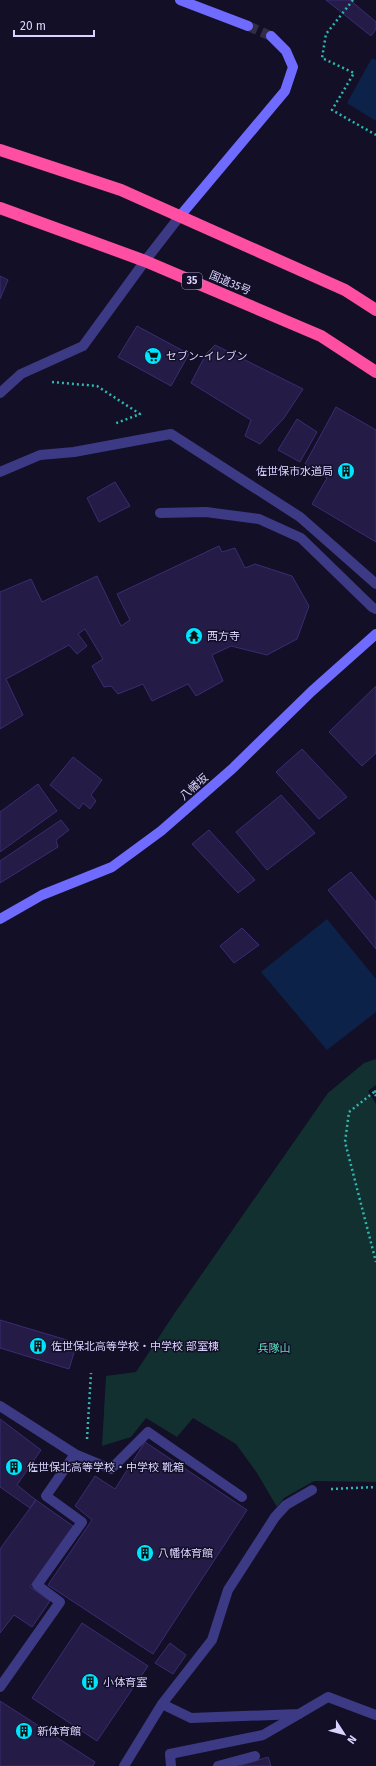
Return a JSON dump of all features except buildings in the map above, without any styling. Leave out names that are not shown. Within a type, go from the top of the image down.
[{"type":"highway","points":[[0,150],[121,190],[345,290],[376,310]]},
{"type":"highway","name":"国道35号","points":[[0,208],[145,261],[321,336],[376,372]]},
{"type":"street","points":[[180,0],[248,26]]},
{"type":"street","points":[[0,393],[21,374],[83,346],[180,216],[285,90],[293,66],[286,51],[271,36]]},
{"type":"street","points":[[0,472],[40,455],[74,452],[171,434],[300,518],[376,584]]},
{"type":"street","points":[[160,513],[206,512],[259,519],[301,538],[372,608],[376,609]]},
{"type":"street","name":"八幡坂","points":[[0,919],[42,895],[112,867],[162,831],[232,770],[312,691],[376,634]]},
{"type":"street","points":[[0,1406],[75,1454],[86,1460],[111,1469],[148,1432],[242,1496]]},
{"type":"street","points":[[0,1687],[60,1602],[37,1585],[82,1522],[46,1496],[75,1454]]},
{"type":"street","points":[[124,1766],[162,1704],[212,1640],[228,1590],[275,1517],[286,1504],[312,1490]]},
{"type":"street","points":[[171,1766],[170,1754],[263,1735],[328,1697],[376,1715]]},
{"type":"street","points":[[162,1704],[191,1718],[299,1714]]},
{"type":"street","points":[[218,1766],[255,1756]]},
{"type":"path","points":[[352,0],[326,34],[322,58],[354,73],[332,110],[376,135]]},
{"type":"path","points":[[21,374],[50,382],[97,386],[140,414],[110,425]]},
{"type":"path","points":[[376,1096],[375,1091],[349,1112],[344,1142],[376,1262]]},
{"type":"path","points":[[86,1460],[91,1373]]},
{"type":"path","points":[[312,1490],[376,1487]]},
{"type":"green space","name":"兵隊山","points":[[376,1059],[376,1085],[368,1091],[376,1104],[376,1482],[314,1481],[284,1498],[277,1507],[257,1473],[236,1444],[193,1418],[177,1437],[146,1418],[131,1437],[102,1446],[106,1376],[136,1372],[174,1314],[328,1093],[364,1063]]},
{"type":"water","points":[[372,58],[376,60],[376,121],[347,103]]},
{"type":"water","points":[[327,919],[376,979],[376,1012],[327,1050],[261,972]]},
{"type":"tunnel","points":[[248,26],[271,36]]},
{"type":"place","name":"セブン-イレブン","points":[[153,356]]},
{"type":"place","name":"佐世保市水道局","points":[[346,471]]},
{"type":"place","name":"西方寺","points":[[194,636]]},
{"type":"place","name":"佐世保北高等学校・中学校 部室棟","points":[[38,1346]]},
{"type":"place","name":"佐世保北高等学校・中学校 靴箱","points":[[14,1467]]},
{"type":"place","name":"八幡体育館","points":[[145,1553]]},
{"type":"place","name":"小体育室","points":[[90,1682]]},
{"type":"place","name":"新体育館","points":[[24,1731]]}]
